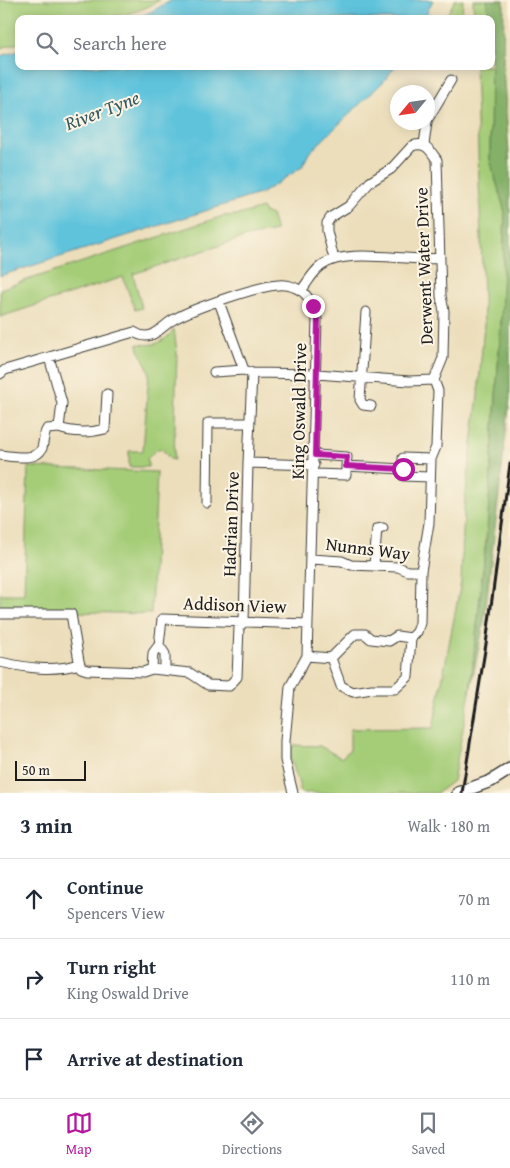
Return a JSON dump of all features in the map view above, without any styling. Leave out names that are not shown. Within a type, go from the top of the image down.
[{"type":"street","points":[[435,107],[451,80]]},
{"type":"street","points":[[334,260],[327,223],[331,218],[349,206],[364,188],[391,169],[412,146],[424,145],[426,130]]},
{"type":"street","name":"Derwent Water Drive","points":[[331,658],[341,686],[353,692],[372,689],[395,689],[408,677],[411,638],[417,632],[420,623],[421,572],[429,523],[431,459],[436,447],[438,391],[434,380],[443,358],[444,311],[441,296],[436,160],[430,149],[424,145]]},
{"type":"street","points":[[0,374],[5,370],[134,332],[139,335],[157,334],[172,321],[266,286],[284,284],[301,291],[321,266],[334,260],[394,256],[424,261],[440,258]]},
{"type":"street","name":"King Oswald Drive","points":[[293,793],[285,760],[290,688],[307,656],[315,465],[318,319],[308,297],[301,291]]},
{"type":"street","points":[[219,302],[248,371],[250,423],[248,463]]},
{"type":"street","points":[[366,312],[360,400],[363,405],[371,406]]},
{"type":"street","points":[[49,357],[62,403],[59,428]]},
{"type":"street","points":[[214,372],[248,371],[409,381],[434,380]]},
{"type":"street","points":[[0,455],[33,456],[39,453],[42,446],[42,436],[47,428],[96,432],[105,429],[107,394]]},
{"type":"street","points":[[207,503],[208,423],[250,423]]},
{"type":"street","points":[[347,457],[346,475],[315,465],[347,457]]},
{"type":"street","points":[[430,477],[403,476],[403,458],[431,459]]},
{"type":"street","name":"Hadrian Drive","points":[[80,664],[81,668],[87,670],[143,672],[152,669],[190,672],[208,685],[229,686],[237,678],[239,627],[244,622],[248,463],[315,465]]},
{"type":"street","points":[[346,466],[403,469]]},
{"type":"street","points":[[374,565],[377,529],[383,528]]},
{"type":"street","name":"Nunns Way","points":[[311,559],[342,561],[351,565],[398,567],[408,571],[421,572]]},
{"type":"street","points":[[0,614],[71,614],[80,664],[66,668],[32,668],[0,662]]},
{"type":"street","name":"Addison View","points":[[159,645],[162,619],[308,624]]},
{"type":"street","points":[[307,656],[331,658],[355,634],[365,634],[371,639],[389,641],[397,636],[411,638]]},
{"type":"street","points":[[152,669],[153,653],[159,645],[166,654],[165,670]]},
{"type":"street","points":[[458,793],[492,781],[510,769]]},
{"type":"green space","points":[[0,0],[160,0],[144,8],[121,15],[15,15],[15,44],[0,48]]},
{"type":"green space","points":[[455,0],[463,0],[462,15],[447,15]]},
{"type":"green space","points":[[473,0],[487,0],[488,15],[474,15]]},
{"type":"green space","points":[[487,0],[504,0],[503,67],[510,168],[510,399],[484,622],[470,692],[487,531],[501,322],[505,212],[490,160],[491,70],[495,70],[495,15],[488,15]]},
{"type":"green space","points":[[475,70],[491,70],[490,160],[505,212],[501,322],[487,531],[470,692],[453,781],[437,793],[301,793],[288,745],[320,746],[341,758],[350,750],[350,729],[433,728],[461,582],[464,509],[478,395],[484,324]]},
{"type":"green space","points":[[262,208],[264,212],[271,215],[276,231],[246,237],[133,274],[142,308],[135,310],[123,277],[0,317],[0,289],[223,216],[238,215]]},
{"type":"green space","points":[[174,329],[177,352],[174,460],[170,459],[162,449],[157,449],[147,459],[149,467],[129,467],[129,451],[143,451],[149,372],[138,344],[154,344],[159,342],[167,338]]},
{"type":"green space","points":[[28,467],[157,472],[151,614],[0,610],[0,594],[24,594]]},
{"type":"water","points":[[172,0],[433,0],[426,15],[145,15]]},
{"type":"water","name":"River Tyne","points":[[15,52],[15,70],[392,70],[386,79],[309,153],[302,167],[262,193],[0,276],[0,56]]},
{"type":"railway","points":[[462,793],[486,644],[510,464]]},
{"type":"route","points":[[313,306],[318,319],[315,455],[347,457],[346,466],[403,469]]}]
